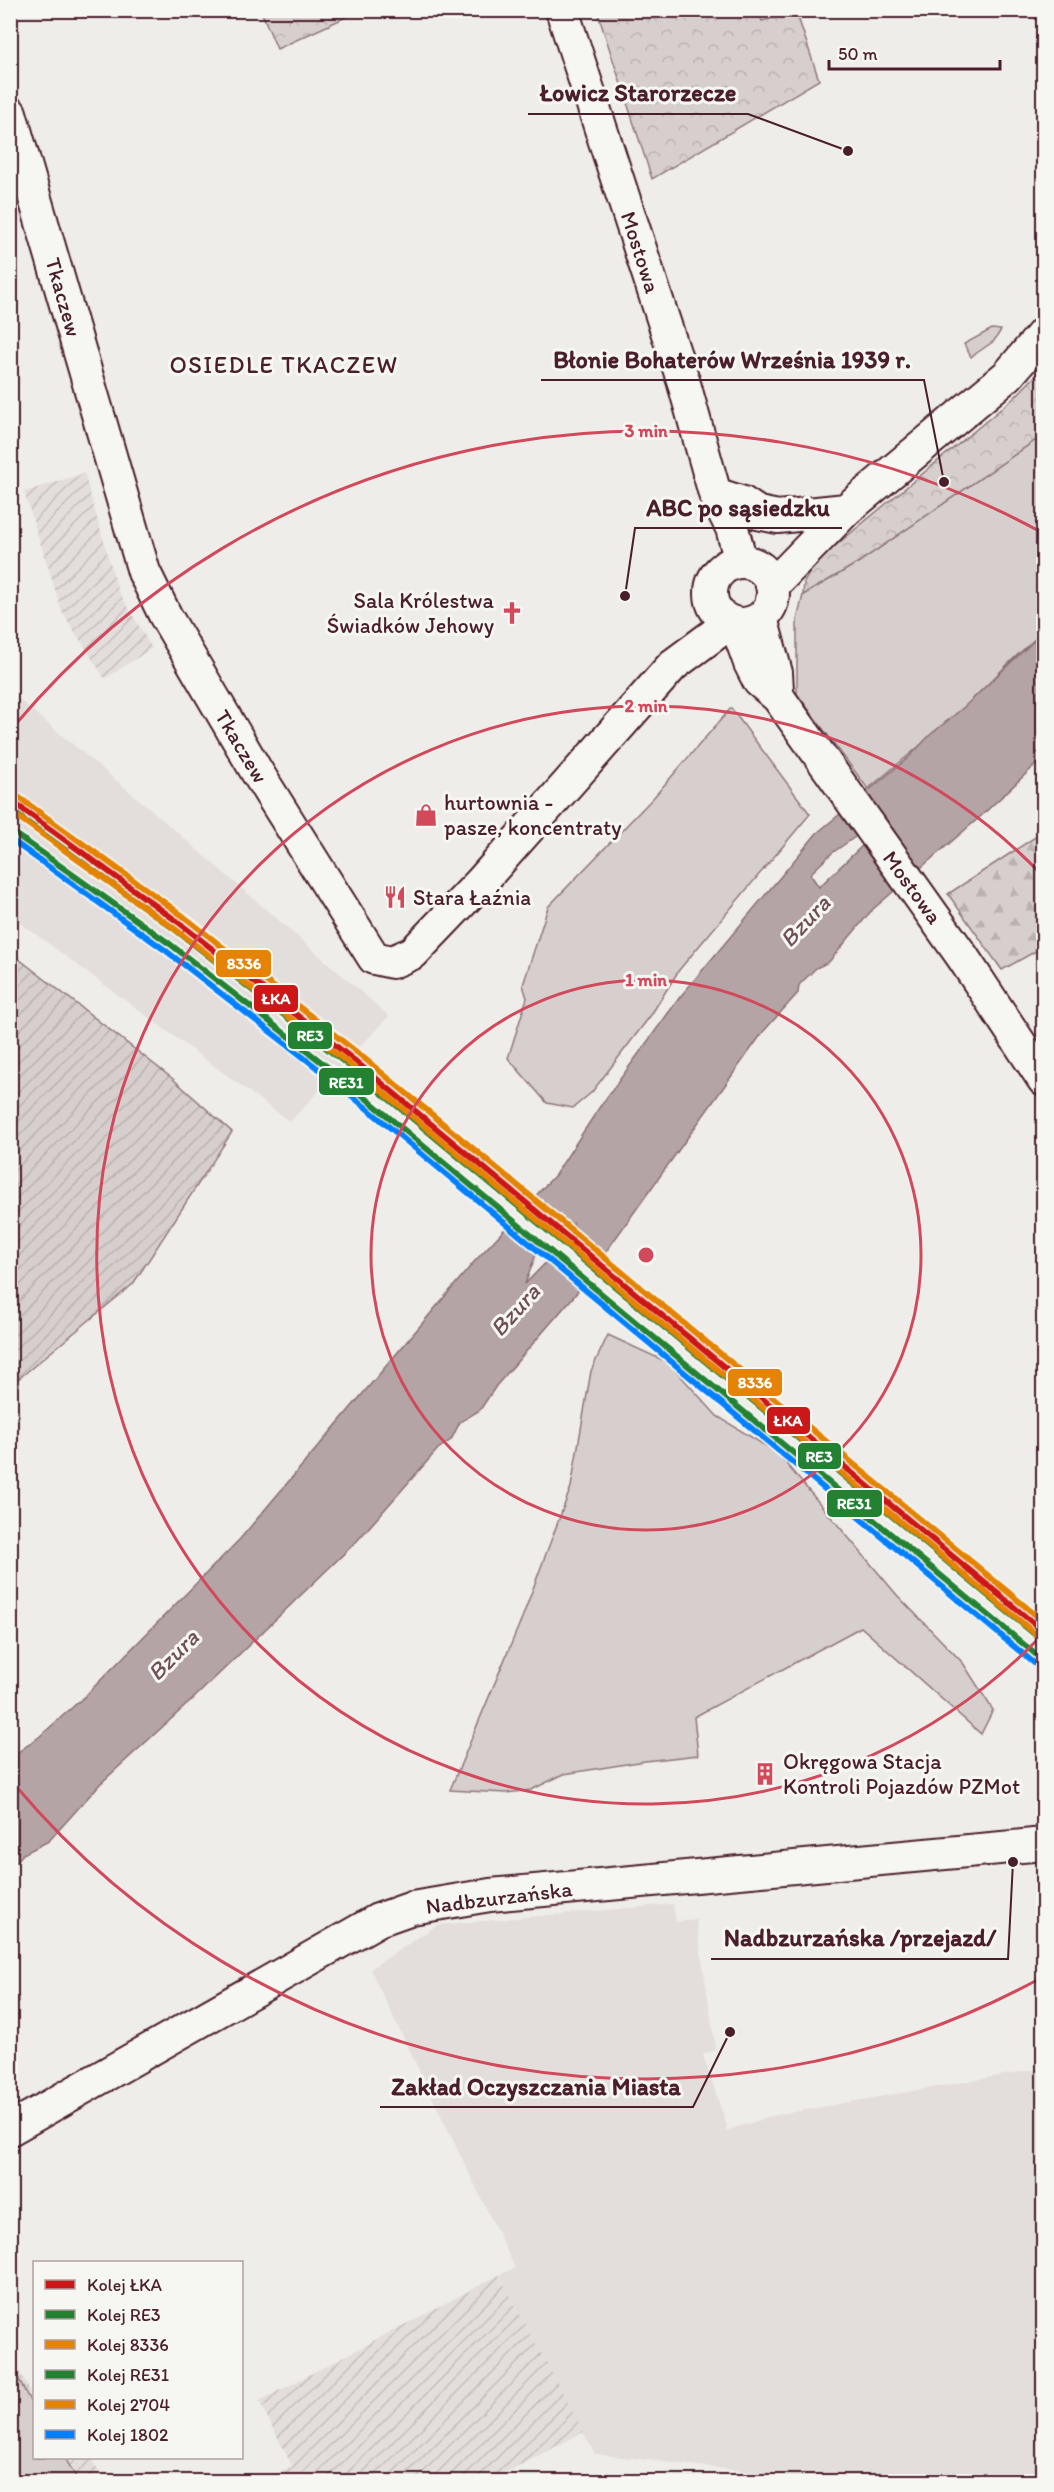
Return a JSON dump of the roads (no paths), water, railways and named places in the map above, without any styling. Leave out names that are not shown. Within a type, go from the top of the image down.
[{"type":"street","name":"Mostowa","points":[[562,10],[683,380],[715,494],[732,528],[748,570]]},
{"type":"street","name":"Tkaczew","points":[[10,113],[144,572],[165,615],[257,771],[374,958],[392,962],[413,953],[481,882],[673,665],[735,617],[772,604],[748,570]]},
{"type":"street","points":[[735,617],[711,590],[717,575],[748,570],[846,510],[1008,375],[1044,333]]},
{"type":"street","points":[[715,494],[743,503],[758,513],[778,517],[846,510]]},
{"type":"street","name":"Mostowa","points":[[735,617],[750,663],[759,681],[780,701],[962,956],[1044,1080]]},
{"type":"street","name":"Nadbzurzańska","points":[[10,2129],[378,1920],[412,1908],[490,1895],[1044,1844]]},
{"type":"water","name":"Bzura","points":[[1043,632],[1043,758],[980,817],[872,910],[829,962],[816,968],[799,985],[798,993],[763,1032],[575,1295],[496,1386],[480,1410],[460,1422],[451,1440],[438,1449],[357,1541],[193,1699],[100,1784],[49,1841],[23,1854],[11,1868],[10,1758],[39,1737],[85,1696],[240,1539],[474,1262],[555,1175],[599,1108],[680,997],[817,833],[909,757],[930,735],[964,707]],"holes":[[[881,819],[864,844],[819,887],[810,874],[832,853]],[[573,1224],[565,1243],[525,1284],[538,1249]]]},
{"type":"rail line","name":"8336","points":[[14,794],[183,916],[359,1054],[1044,1622]]},
{"type":"rail line","name":"ŁKA","points":[[10,800],[178,922],[354,1060],[1044,1632]]},
{"type":"rail line","name":"RE3","points":[[10,810],[173,928],[349,1066],[1039,1638]]},
{"type":"rail line","name":"2704","points":[[14,814],[179,932],[348,1063],[1044,1641]]},
{"type":"rail line","name":"RE31","points":[[10,830],[170,944],[338,1075],[1039,1657]]},
{"type":"rail line","name":"1802","points":[[10,839],[165,950],[334,1081],[1034,1663]]},
{"type":"place","name":"Łowicz Starorzecze","points":[[848,151]]},
{"type":"place","name":"Błonie Bohaterów Września 1939 r.","points":[[944,482]]},
{"type":"place","name":"ABC po sąsiedzku","points":[[625,596]]},
{"type":"place","name":"Sala Królestwa Świadków Jehowy","points":[[512,613]]},
{"type":"place","name":"hurtownia - pasze, koncentraty","points":[[426,815]]},
{"type":"place","name":"Stara Łaźnia","points":[[395,897]]},
{"type":"place","name":"Okręgowa Stacja Kontroli Pojazdów PZMot","points":[[765,1774]]},
{"type":"place","name":"Nadbzurzańska /przejazd/","points":[[1013,1862]]},
{"type":"place","name":"Zakład Oczyszczania Miasta","points":[[730,2032]]},
{"type":"district","name":"OSIEDLE TKACZEW","points":[[284,365]]}]
